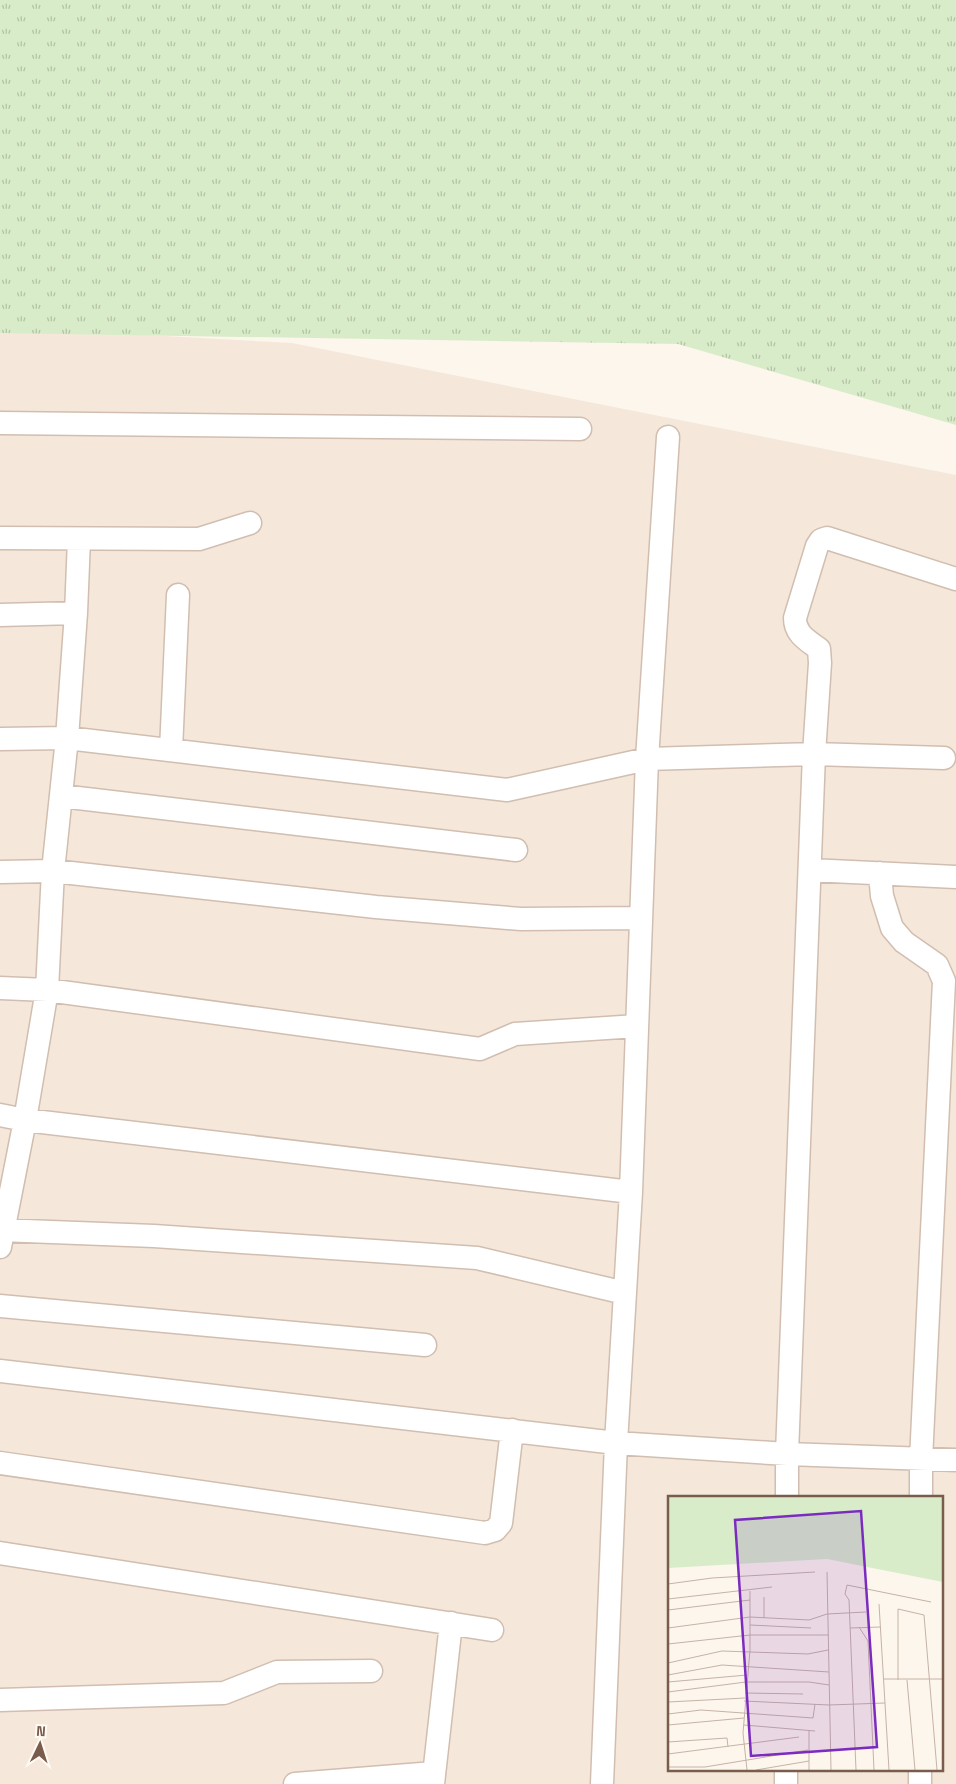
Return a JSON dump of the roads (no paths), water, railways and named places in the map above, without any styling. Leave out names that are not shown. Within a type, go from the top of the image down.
[{"type":"street","points":[[0,423],[580,429]]},
{"type":"street","points":[[602,1784],[616,1443],[631,1192],[647,759],[668,437]]},
{"type":"street","points":[[0,538],[199,539],[250,523]]},
{"type":"street","points":[[787,1496],[814,754],[820,663],[819,649],[798,633],[794,618],[817,546],[821,540],[827,538],[956,579]]},
{"type":"street","points":[[79,539],[76,614],[67,738],[53,871],[47,990],[25,1120],[7,1173],[1,1236],[154,1236],[477,1258],[625,1293]]},
{"type":"street","points":[[170,750],[178,595]]},
{"type":"street","points":[[0,615],[76,614]]},
{"type":"street","points":[[0,739],[67,738],[507,790],[647,759],[814,754],[944,758]]},
{"type":"street","points":[[61,796],[516,850]]},
{"type":"street","points":[[810,870],[956,876]]},
{"type":"street","points":[[0,872],[53,871],[395,909],[521,919],[641,918]]},
{"type":"street","points":[[880,873],[882,896],[892,928],[904,942],[937,965],[944,981],[921,1460],[921,1496]]},
{"type":"street","points":[[0,988],[47,990],[480,1049],[515,1034],[637,1026]]},
{"type":"street","points":[[0,1114],[25,1120],[631,1192]]},
{"type":"street","points":[[0,1306],[425,1345]]},
{"type":"street","points":[[0,1371],[616,1443],[788,1454],[956,1460]]},
{"type":"street","points":[[0,1463],[485,1533],[495,1530],[501,1523],[512,1430]]},
{"type":"street","points":[[0,1552],[492,1630]]},
{"type":"street","points":[[295,1784],[433,1779],[451,1623]]},
{"type":"street","points":[[0,1700],[224,1693],[277,1672],[371,1671]]}]
